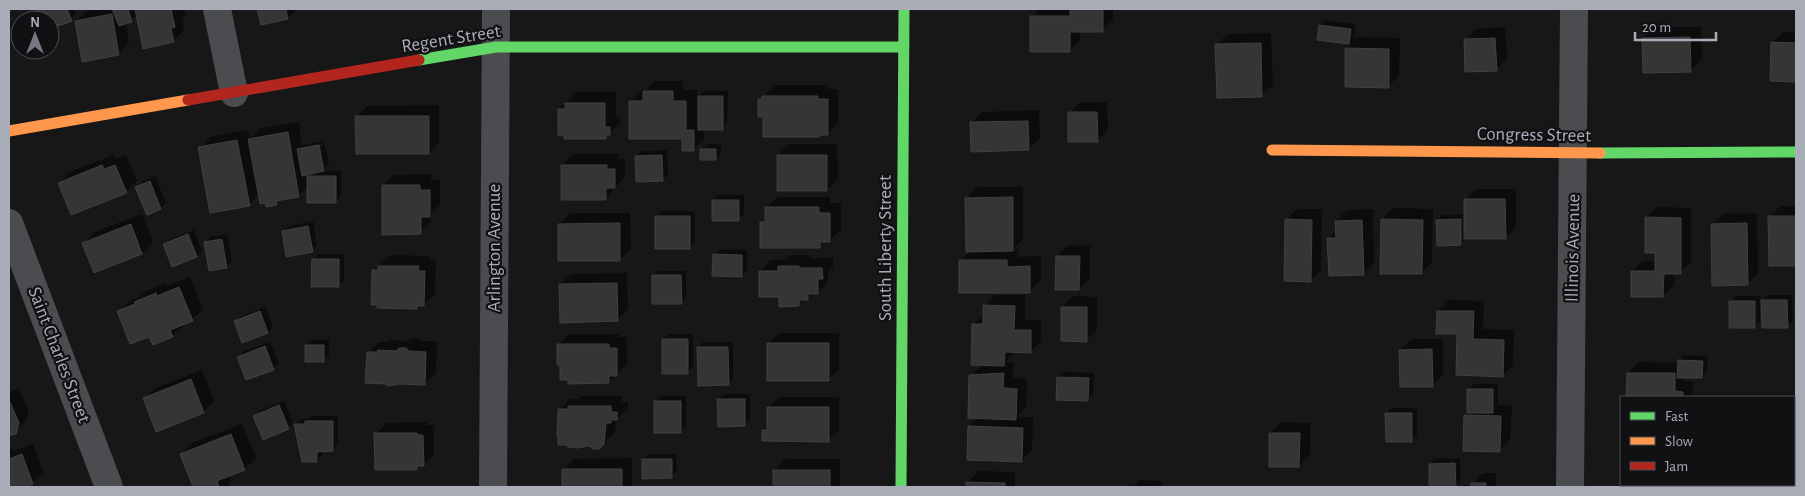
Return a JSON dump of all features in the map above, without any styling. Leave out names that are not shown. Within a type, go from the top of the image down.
[{"type":"street","points":[[217,9],[234,93]]},
{"type":"street","name":"Arlington Avenue","points":[[492,487],[496,9]]},
{"type":"street","name":"South Liberty Street","points":[[901,487],[904,9]]},
{"type":"street","name":"Illinois Avenue","points":[[1570,487],[1574,9]]},
{"type":"street","name":"Regent Street","points":[[9,131],[496,47],[904,47]]},
{"type":"street","name":"Congress Street","points":[[1272,150],[1796,152]]},
{"type":"street","name":"Saint Charles Street","points":[[9,223],[109,487]]},
{"type":"building","points":[[67,9],[72,21],[60,25],[60,10],[37,10]]},
{"type":"building","points":[[112,9],[128,9],[132,22],[119,26]]},
{"type":"building","points":[[135,9],[171,9],[175,27],[171,28],[174,42],[143,49]]},
{"type":"building","points":[[257,9],[286,9],[288,19],[261,25]]},
{"type":"building","points":[[1070,9],[1103,9],[1103,32],[1070,32],[1070,52],[1030,52],[1030,16],[1070,16]]},
{"type":"building","points":[[112,14],[119,55],[82,62],[75,21]]},
{"type":"building","points":[[1319,25],[1351,29],[1349,44],[1317,40]]},
{"type":"building","points":[[1690,37],[1691,72],[1643,73],[1642,38]]},
{"type":"building","points":[[1495,38],[1497,71],[1465,72],[1464,39]]},
{"type":"building","points":[[1771,42],[1796,43],[1796,82],[1770,81]]},
{"type":"building","points":[[1261,43],[1262,97],[1217,98],[1215,44]]},
{"type":"building","points":[[1345,48],[1389,49],[1389,88],[1345,87]]},
{"type":"building","points":[[643,91],[673,91],[673,101],[686,101],[686,130],[694,130],[694,151],[682,151],[682,139],[629,139],[629,101],[643,101]]},
{"type":"building","points":[[698,96],[723,96],[723,130],[698,130]]},
{"type":"building","points":[[762,96],[818,96],[818,99],[828,99],[828,135],[819,135],[819,137],[763,137],[763,117],[758,117],[758,99],[762,99]]},
{"type":"building","points":[[565,103],[605,103],[605,127],[610,127],[610,135],[606,135],[606,139],[564,139],[564,135],[558,135],[558,109],[565,109]]},
{"type":"building","points":[[1068,112],[1097,112],[1098,142],[1068,142]]},
{"type":"building","points":[[355,116],[429,116],[429,154],[356,154]]},
{"type":"building","points":[[1028,121],[1029,150],[971,152],[970,122]]},
{"type":"building","points":[[288,132],[299,197],[276,201],[277,205],[266,207],[265,203],[260,204],[248,139]]},
{"type":"building","points":[[237,140],[250,206],[210,213],[198,147]]},
{"type":"building","points":[[319,145],[324,171],[302,176],[297,149]]},
{"type":"building","points":[[700,149],[716,149],[716,160],[700,160]]},
{"type":"building","points":[[662,155],[663,181],[636,182],[635,156]]},
{"type":"building","points":[[777,155],[827,155],[827,191],[777,191]]},
{"type":"building","points":[[102,165],[104,169],[115,165],[127,193],[71,215],[58,183]]},
{"type":"building","points":[[561,165],[607,165],[607,169],[615,169],[615,188],[606,188],[606,200],[561,200]]},
{"type":"building","points":[[307,176],[336,176],[336,203],[307,203]]},
{"type":"building","points":[[150,181],[161,209],[147,215],[135,187]]},
{"type":"building","points":[[382,185],[420,185],[420,190],[430,190],[430,217],[421,217],[421,234],[382,235]]},
{"type":"building","points":[[1013,197],[1013,251],[966,252],[965,198]]},
{"type":"building","points":[[1464,199],[1505,199],[1506,239],[1464,239]]},
{"type":"building","points":[[712,200],[739,200],[739,221],[712,221]]},
{"type":"building","points":[[765,207],[819,207],[819,213],[830,213],[830,242],[820,242],[820,248],[760,248],[760,222],[765,222]]},
{"type":"building","points":[[655,216],[690,216],[690,249],[655,249]]},
{"type":"building","points":[[1768,216],[1796,216],[1796,266],[1769,266]]},
{"type":"building","points":[[1645,217],[1681,218],[1681,274],[1664,274],[1663,297],[1631,297],[1631,271],[1655,271],[1655,253],[1645,253]]},
{"type":"building","points":[[1285,219],[1312,220],[1311,282],[1284,281]]},
{"type":"building","points":[[1381,219],[1423,220],[1422,274],[1380,274]]},
{"type":"building","points":[[1461,219],[1461,245],[1437,246],[1436,220]]},
{"type":"building","points":[[1362,220],[1364,275],[1329,276],[1327,238],[1336,238],[1335,221]]},
{"type":"building","points":[[620,223],[620,261],[558,261],[558,224]]},
{"type":"building","points":[[1747,223],[1748,285],[1712,286],[1711,224]]},
{"type":"building","points":[[131,224],[142,254],[94,273],[82,243]]},
{"type":"building","points":[[308,226],[313,252],[286,257],[282,231]]},
{"type":"building","points":[[188,234],[197,257],[172,267],[163,244]]},
{"type":"building","points":[[222,239],[227,268],[209,271],[204,242]]},
{"type":"building","points":[[713,254],[742,255],[742,277],[712,276]]},
{"type":"building","points":[[1056,256],[1080,256],[1079,290],[1055,290]]},
{"type":"building","points":[[312,259],[339,259],[339,287],[311,287]]},
{"type":"building","points":[[959,260],[1007,260],[1007,267],[1030,266],[1030,293],[959,293]]},
{"type":"building","points":[[378,266],[419,266],[418,271],[425,271],[424,306],[417,306],[417,309],[377,308],[377,305],[371,305],[372,270],[378,270]]},
{"type":"building","points":[[778,266],[822,268],[823,279],[818,279],[818,294],[808,294],[808,300],[799,300],[799,306],[779,307],[779,297],[759,297],[759,271],[778,271]]},
{"type":"building","points":[[652,275],[681,275],[682,304],[652,304]]},
{"type":"building","points":[[617,283],[618,321],[560,323],[559,284]]},
{"type":"building","points":[[179,287],[193,321],[170,330],[173,337],[153,345],[149,337],[130,344],[117,311],[156,293],[157,296]]},
{"type":"building","points":[[1761,300],[1787,300],[1788,328],[1762,328]]},
{"type":"building","points":[[1729,301],[1755,301],[1755,328],[1729,328]]},
{"type":"building","points":[[983,305],[1015,306],[1014,330],[1031,330],[1031,353],[1005,352],[1004,366],[971,365],[972,324],[983,324]]},
{"type":"building","points":[[1061,307],[1087,307],[1087,342],[1061,341]]},
{"type":"building","points":[[260,311],[268,333],[242,343],[234,321]]},
{"type":"building","points":[[1437,311],[1474,311],[1473,339],[1504,340],[1503,377],[1456,375],[1457,334],[1436,334]]},
{"type":"building","points":[[662,339],[688,339],[688,374],[662,374]]},
{"type":"building","points":[[767,343],[829,343],[829,381],[767,381]]},
{"type":"building","points":[[557,344],[609,344],[609,348],[617,348],[617,376],[609,376],[609,383],[568,384],[568,380],[560,380],[560,365],[557,365]]},
{"type":"building","points":[[305,345],[324,345],[324,362],[305,362]]},
{"type":"building","points":[[265,346],[274,370],[246,380],[237,357]]},
{"type":"building","points":[[697,347],[728,347],[729,385],[698,386]]},
{"type":"building","points":[[399,348],[406,348],[409,351],[426,352],[425,385],[398,384],[389,386],[365,383],[367,352],[378,352],[378,350],[396,351]]},
{"type":"building","points":[[1432,349],[1433,387],[1400,387],[1399,350]]},
{"type":"building","points":[[1678,360],[1703,361],[1702,378],[1677,378]]},
{"type":"building","points":[[1004,373],[1003,388],[1017,389],[1016,420],[968,418],[969,375]]},
{"type":"building","points":[[1627,373],[1675,373],[1675,391],[1683,392],[1683,396],[1626,396]]},
{"type":"building","points":[[1057,377],[1089,378],[1088,401],[1056,400]]},
{"type":"building","points":[[191,379],[204,413],[156,432],[143,398]]},
{"type":"building","points":[[1467,389],[1493,389],[1493,413],[1467,413]]},
{"type":"building","points":[[717,399],[745,399],[745,426],[718,427]]},
{"type":"building","points":[[9,400],[19,423],[16,434],[9,436]]},
{"type":"building","points":[[654,401],[681,401],[681,433],[654,433]]},
{"type":"building","points":[[279,405],[289,429],[263,440],[253,416]]},
{"type":"building","points":[[568,406],[611,406],[611,412],[617,412],[617,420],[611,420],[611,423],[606,423],[604,444],[599,449],[593,449],[589,446],[577,448],[558,445],[558,409],[568,409]]},
{"type":"building","points":[[767,407],[829,407],[829,442],[762,441],[762,430],[767,430]]},
{"type":"building","points":[[1385,413],[1412,413],[1412,442],[1386,442]]},
{"type":"building","points":[[1464,415],[1501,416],[1500,452],[1463,451]]},
{"type":"building","points":[[305,421],[333,421],[333,451],[317,452],[317,462],[302,462],[294,424],[305,424]]},
{"type":"building","points":[[968,426],[1023,428],[1022,462],[967,460]]},
{"type":"building","points":[[374,433],[417,433],[417,435],[423,435],[424,466],[417,466],[417,470],[375,470]]},
{"type":"building","points":[[1269,433],[1300,433],[1299,467],[1269,467]]},
{"type":"building","points":[[231,434],[245,470],[217,481],[219,487],[193,487],[180,454]]},
{"type":"building","points":[[22,454],[33,484],[24,487],[9,487],[9,459]]},
{"type":"building","points":[[1795,454],[1796,454],[1795,485]]},
{"type":"building","points":[[642,459],[672,459],[672,478],[642,479]]},
{"type":"building","points":[[1455,463],[1456,487],[1429,487],[1429,464]]},
{"type":"building","points":[[562,469],[622,469],[622,487],[562,487]]},
{"type":"building","points":[[773,470],[830,470],[830,487],[780,487],[780,485],[773,485]]},
{"type":"building","points":[[966,482],[1005,483],[1005,487],[966,487]]},
{"type":"building","points":[[1471,483],[1486,483],[1486,487],[1470,487]]},
{"type":"building","points":[[1718,486],[1751,486],[1751,487]]},
{"type":"traffic: fast","points":[[901,487],[904,9]]},
{"type":"traffic: fast","points":[[419,60],[496,47],[904,47]]},
{"type":"traffic: fast","points":[[1600,153],[1796,152]]},
{"type":"traffic: slow","points":[[9,131],[188,100]]},
{"type":"traffic: slow","points":[[1272,150],[1600,153]]},
{"type":"traffic: jam","points":[[188,100],[419,60]]}]
